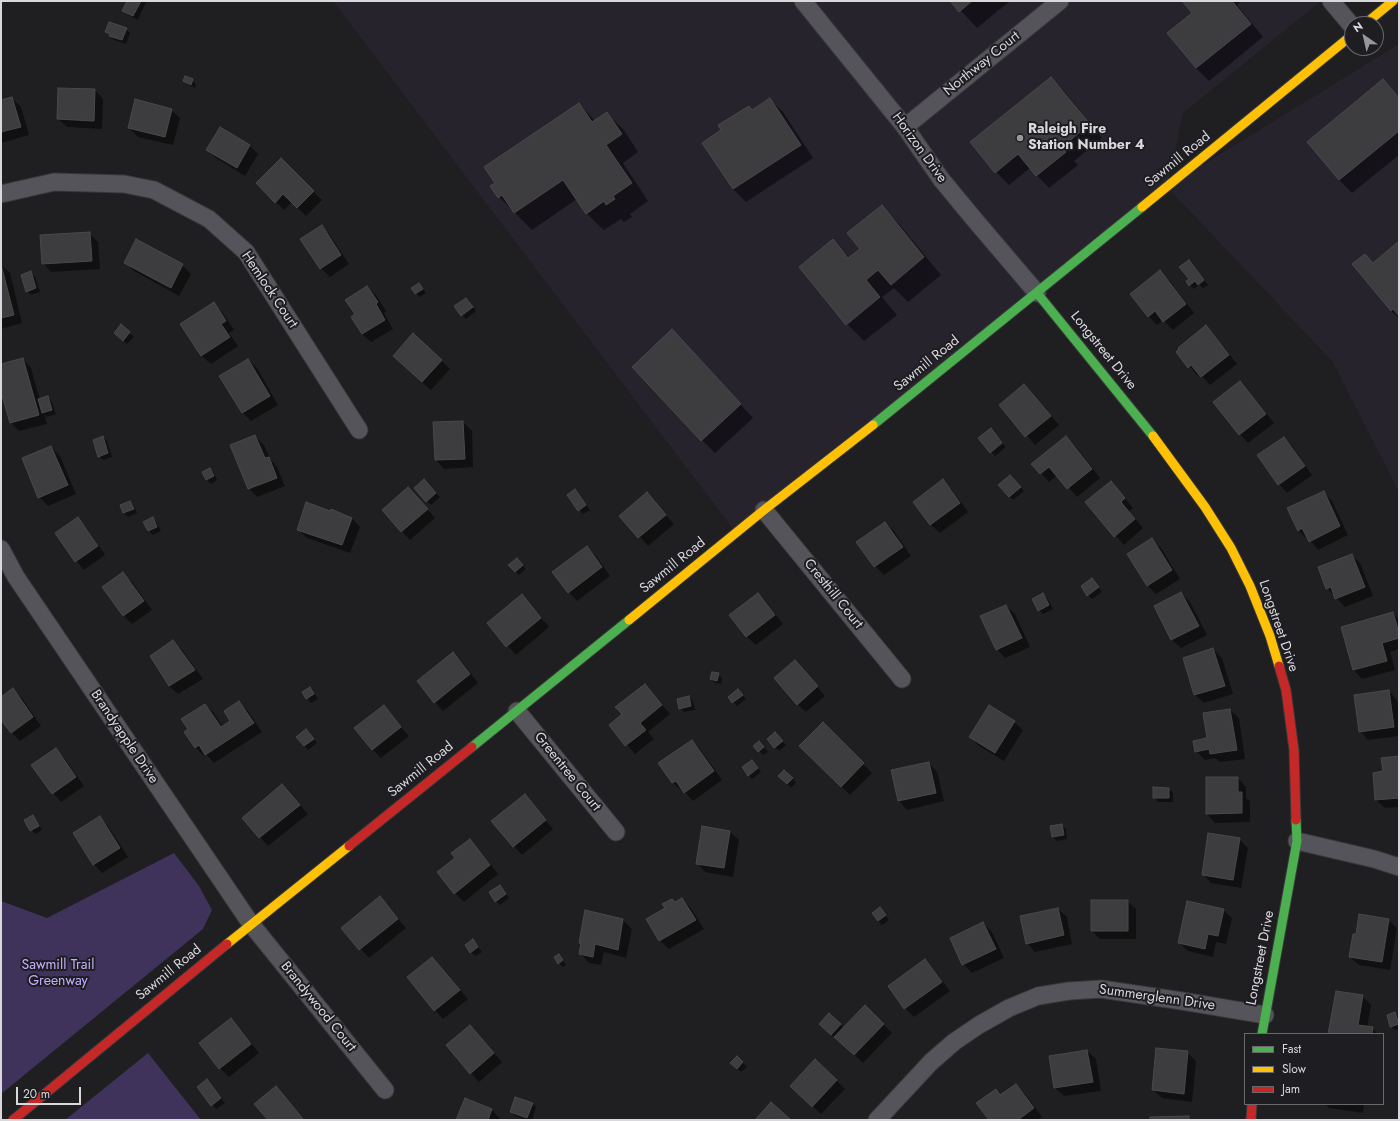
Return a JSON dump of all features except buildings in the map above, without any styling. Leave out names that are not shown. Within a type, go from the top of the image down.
[{"type":"street","name":"Horizon Drive","points":[[803,1],[905,127],[941,179],[1037,293]]},
{"type":"street","name":"Northway Court","points":[[905,127],[1060,1]]},
{"type":"street","points":[[1331,1],[1344,16]]},
{"type":"street","points":[[1375,16],[1393,1]]},
{"type":"street","name":"Sawmill Road","points":[[13,1120],[251,924],[517,711],[764,510],[876,423],[1344,42]]},
{"type":"street","name":"Hemlock Court","points":[[1,194],[54,182],[124,184],[154,190],[209,219],[246,252],[359,430]]},
{"type":"street","name":"Longstreet Drive","points":[[1037,293],[1164,450],[1205,507],[1231,548],[1250,586],[1270,636],[1286,690],[1294,750],[1297,841],[1262,1033]]},
{"type":"street","name":"Cresthill Court","points":[[764,510],[902,679]]},
{"type":"street","name":"Brandyapple Drive","points":[[1,549],[16,577],[251,924]]},
{"type":"street","name":"Greentree Court","points":[[517,711],[616,832]]},
{"type":"street","points":[[1297,841],[1374,859],[1399,867]]},
{"type":"street","name":"Brandywood Court","points":[[251,924],[385,1090]]},
{"type":"street","name":"Summerglenn Drive","points":[[877,1120],[931,1062],[954,1042],[979,1025],[1009,1008],[1038,996],[1069,991],[1101,989],[1265,1015]]},
{"type":"street","points":[[1251,1120],[1252,1105]]},
{"type":"shaded area","points":[[333,1],[1321,1],[1183,113],[1167,187],[736,533]]},
{"type":"shaded area","points":[[1399,44],[1399,492],[1332,361],[1167,187],[1380,56],[1384,56],[1384,53]]},
{"type":"green space","name":"Sawmill Trail Greenway","points":[[174,853],[199,886],[212,910],[203,929],[1,1094],[1,901],[47,918]]},
{"type":"green space","points":[[148,1053],[201,1120],[65,1120]]},
{"type":"traffic: fast","points":[[873,425],[1142,207]]},
{"type":"traffic: fast","points":[[1037,293],[1153,436]]},
{"type":"traffic: fast","points":[[472,747],[629,620]]},
{"type":"traffic: fast","points":[[1262,1033],[1297,841],[1296,820]]},
{"type":"traffic: slow","points":[[1375,16],[1393,1]]},
{"type":"traffic: slow","points":[[1142,207],[1344,42]]},
{"type":"traffic: slow","points":[[629,620],[764,510],[873,425]]},
{"type":"traffic: slow","points":[[1153,436],[1205,507],[1231,548],[1250,586],[1270,636],[1279,666]]},
{"type":"traffic: slow","points":[[227,944],[349,846]]},
{"type":"traffic: jam","points":[[1279,666],[1286,690],[1294,750],[1296,820]]},
{"type":"traffic: jam","points":[[349,846],[472,747]]},
{"type":"traffic: jam","points":[[13,1120],[227,944]]},
{"type":"traffic: jam","points":[[1251,1120],[1252,1105]]},
{"type":"place","name":"Raleigh Fire Station Number 4","points":[[1020,138]]}]
